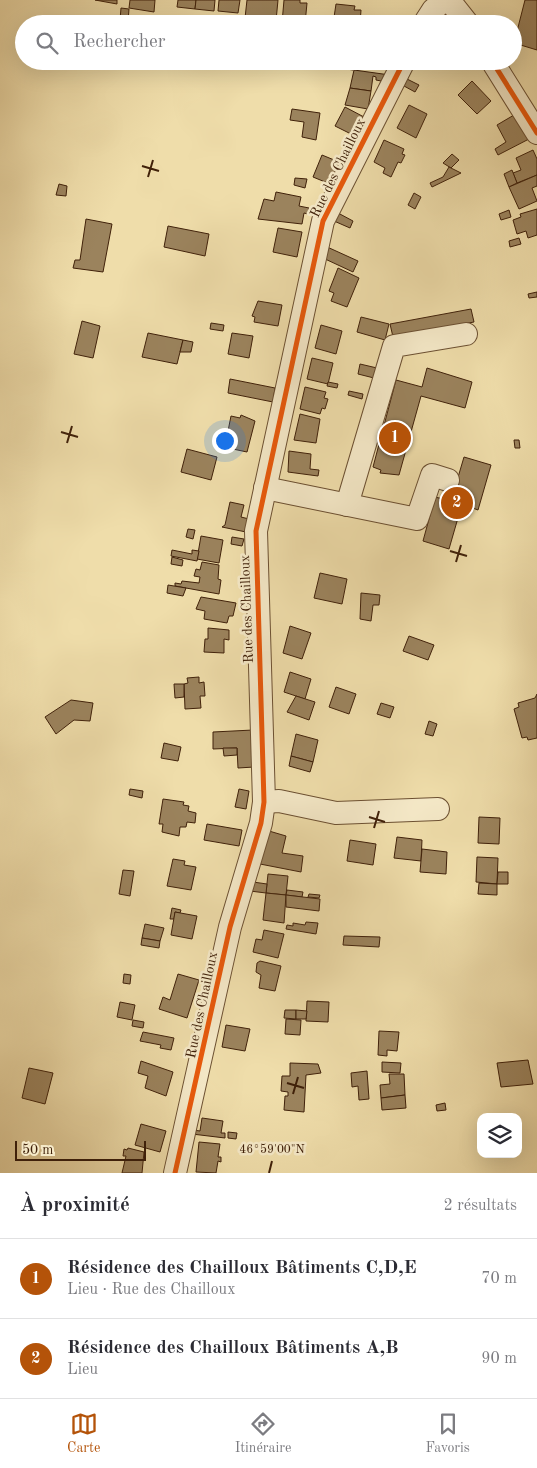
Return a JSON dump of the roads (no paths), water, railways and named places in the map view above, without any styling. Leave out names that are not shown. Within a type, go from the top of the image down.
[{"type":"street","points":[[430,15],[444,0]]},
{"type":"street","points":[[450,0],[461,15]]},
{"type":"street","name":"Rue des Chailloux","points":[[175,1173],[230,927],[261,823],[264,802],[256,531],[323,220],[399,70]]},
{"type":"street","points":[[498,70],[536,128]]},
{"type":"street","points":[[346,505],[394,346],[466,334]]},
{"type":"street","points":[[265,488],[417,519],[432,475],[448,480]]},
{"type":"street","points":[[264,802],[279,801],[336,813],[438,809]]},
{"type":"place","name":"Résidence des Chailloux Bâtiments C,D,E","points":[[395,438]]},
{"type":"place","name":"Résidence des Chailloux Bâtiments A,B","points":[[457,503]]}]
